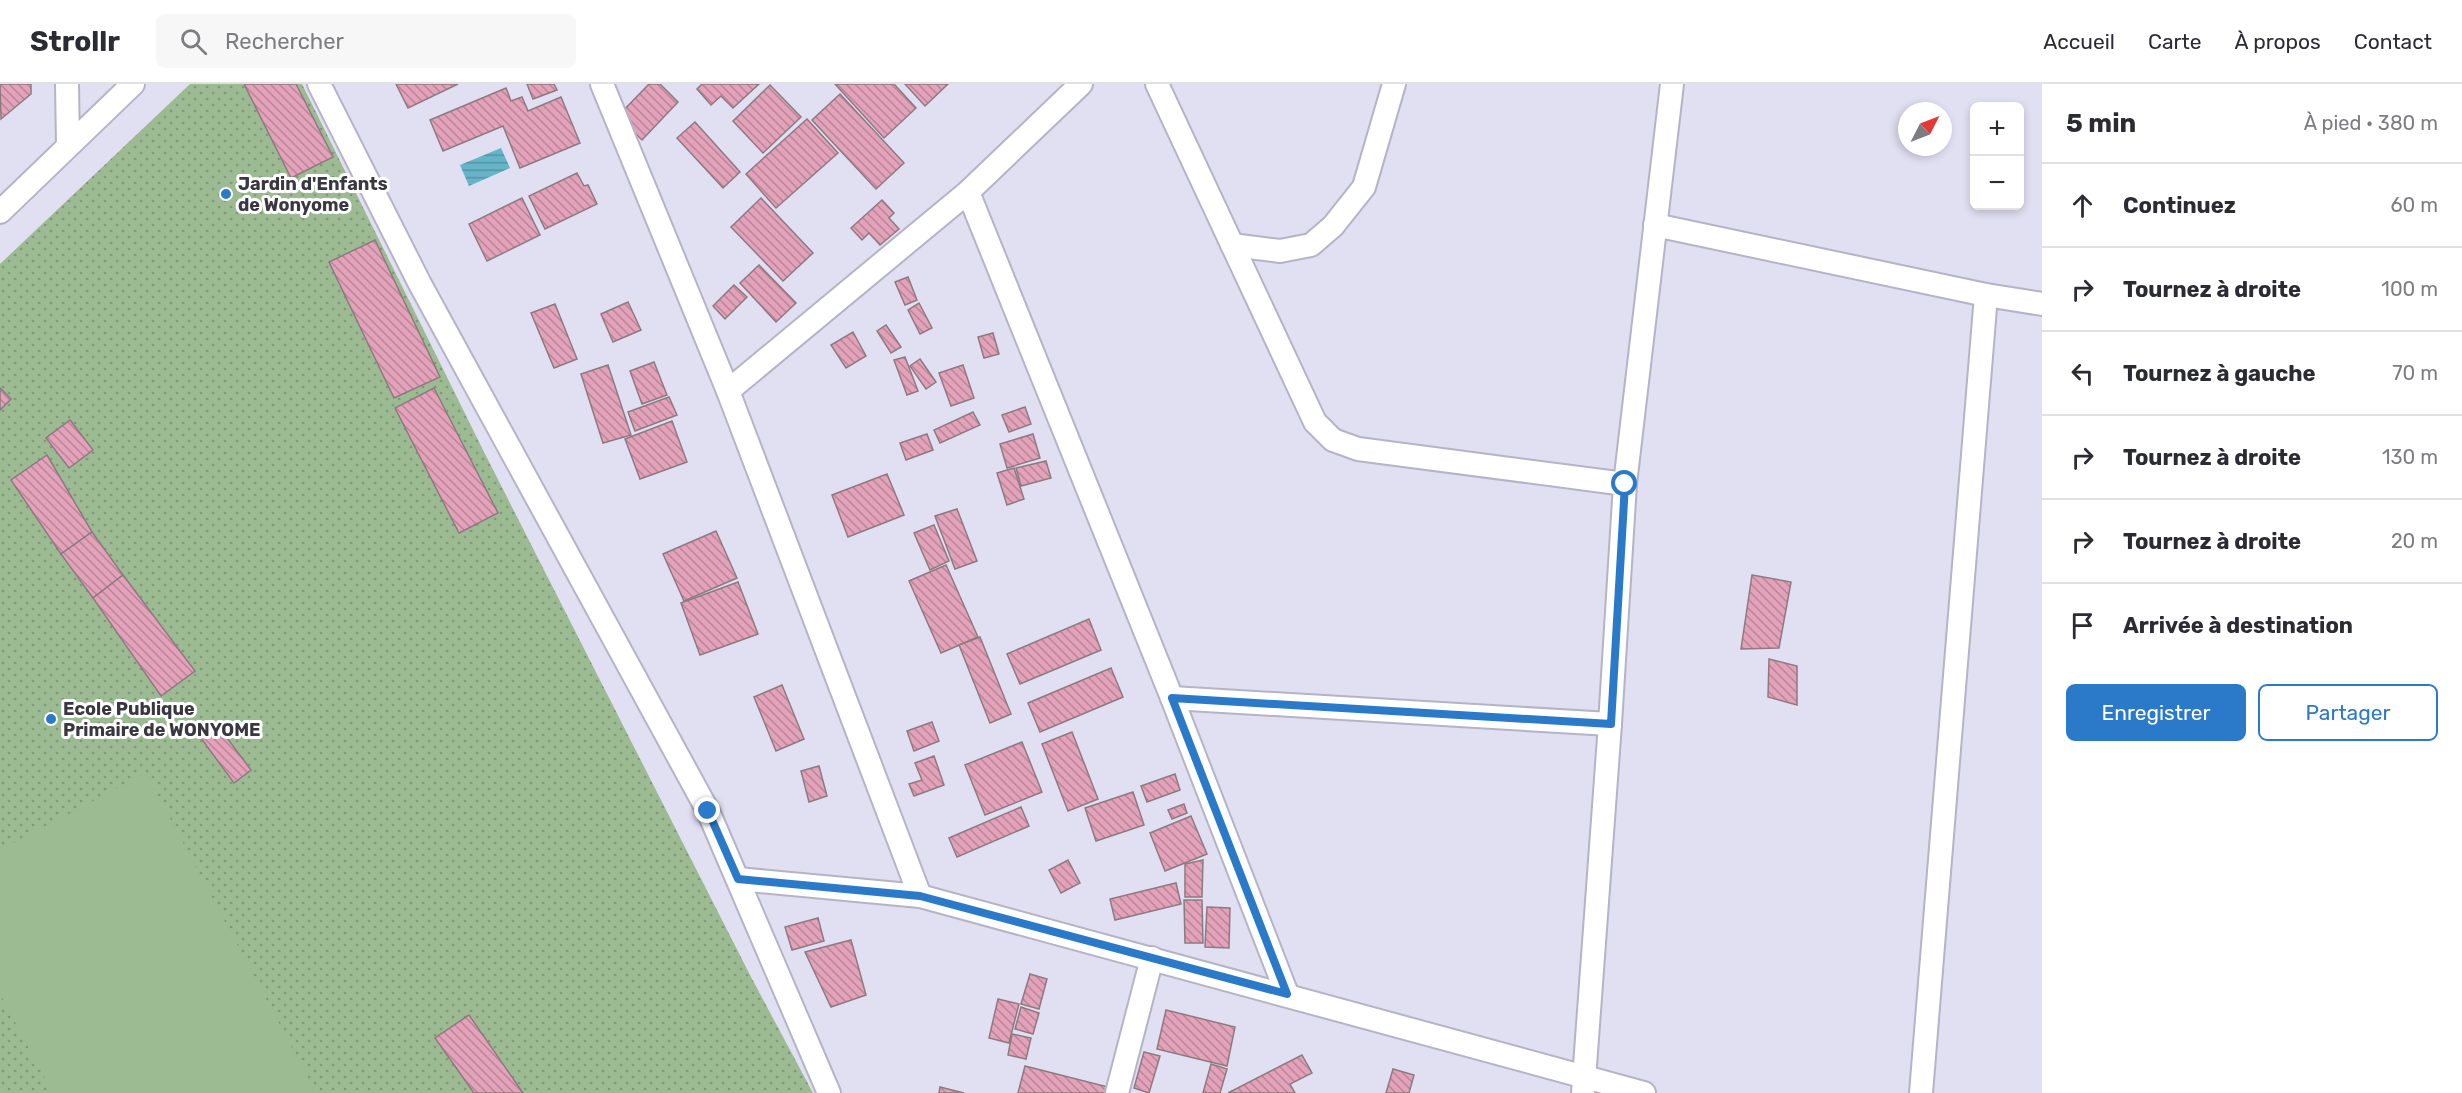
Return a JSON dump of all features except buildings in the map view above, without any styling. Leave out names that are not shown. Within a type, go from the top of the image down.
[{"type":"street","points":[[67,84],[68,146]]},
{"type":"street","points":[[0,212],[133,84]]},
{"type":"street","points":[[320,84],[420,284],[708,811],[829,1093]]},
{"type":"street","points":[[728,391],[968,192],[1081,84]]},
{"type":"street","points":[[1157,84],[1315,422],[1334,440],[1358,449],[1625,484]]},
{"type":"street","points":[[1233,245],[1280,251],[1311,245],[1333,226],[1364,187],[1394,84]]},
{"type":"street","points":[[1584,1085],[1611,724],[1625,484],[1672,84]]},
{"type":"street","points":[[607,87],[728,391],[920,896]]},
{"type":"street","points":[[968,192],[1172,698],[1287,994]]},
{"type":"street","points":[[1654,225],[1986,295],[2042,304]]},
{"type":"street","points":[[1921,1093],[1986,295]]},
{"type":"street","points":[[1172,698],[1611,724]]},
{"type":"street","points":[[738,879],[920,896],[1287,994],[1584,1085],[1644,1093]]},
{"type":"street","points":[[1117,1093],[1152,958]]},
{"type":"green space","points":[[190,84],[302,84],[484,452],[751,977],[813,1093],[0,1093],[0,264]]},
{"type":"green space","points":[[146,773],[316,1093],[53,1093],[0,994],[0,850]]},
{"type":"water","points":[[501,148],[510,168],[469,186],[460,165]]},
{"type":"place","name":"Jardin d'Enfants de Wonyome","points":[[226,194]]},
{"type":"place","name":"Ecole Publique Primaire de WONYOME","points":[[51,719]]},
{"type":"route","points":[[708,811],[738,879],[920,896],[1287,994],[1172,698],[1611,724],[1625,484]]}]
